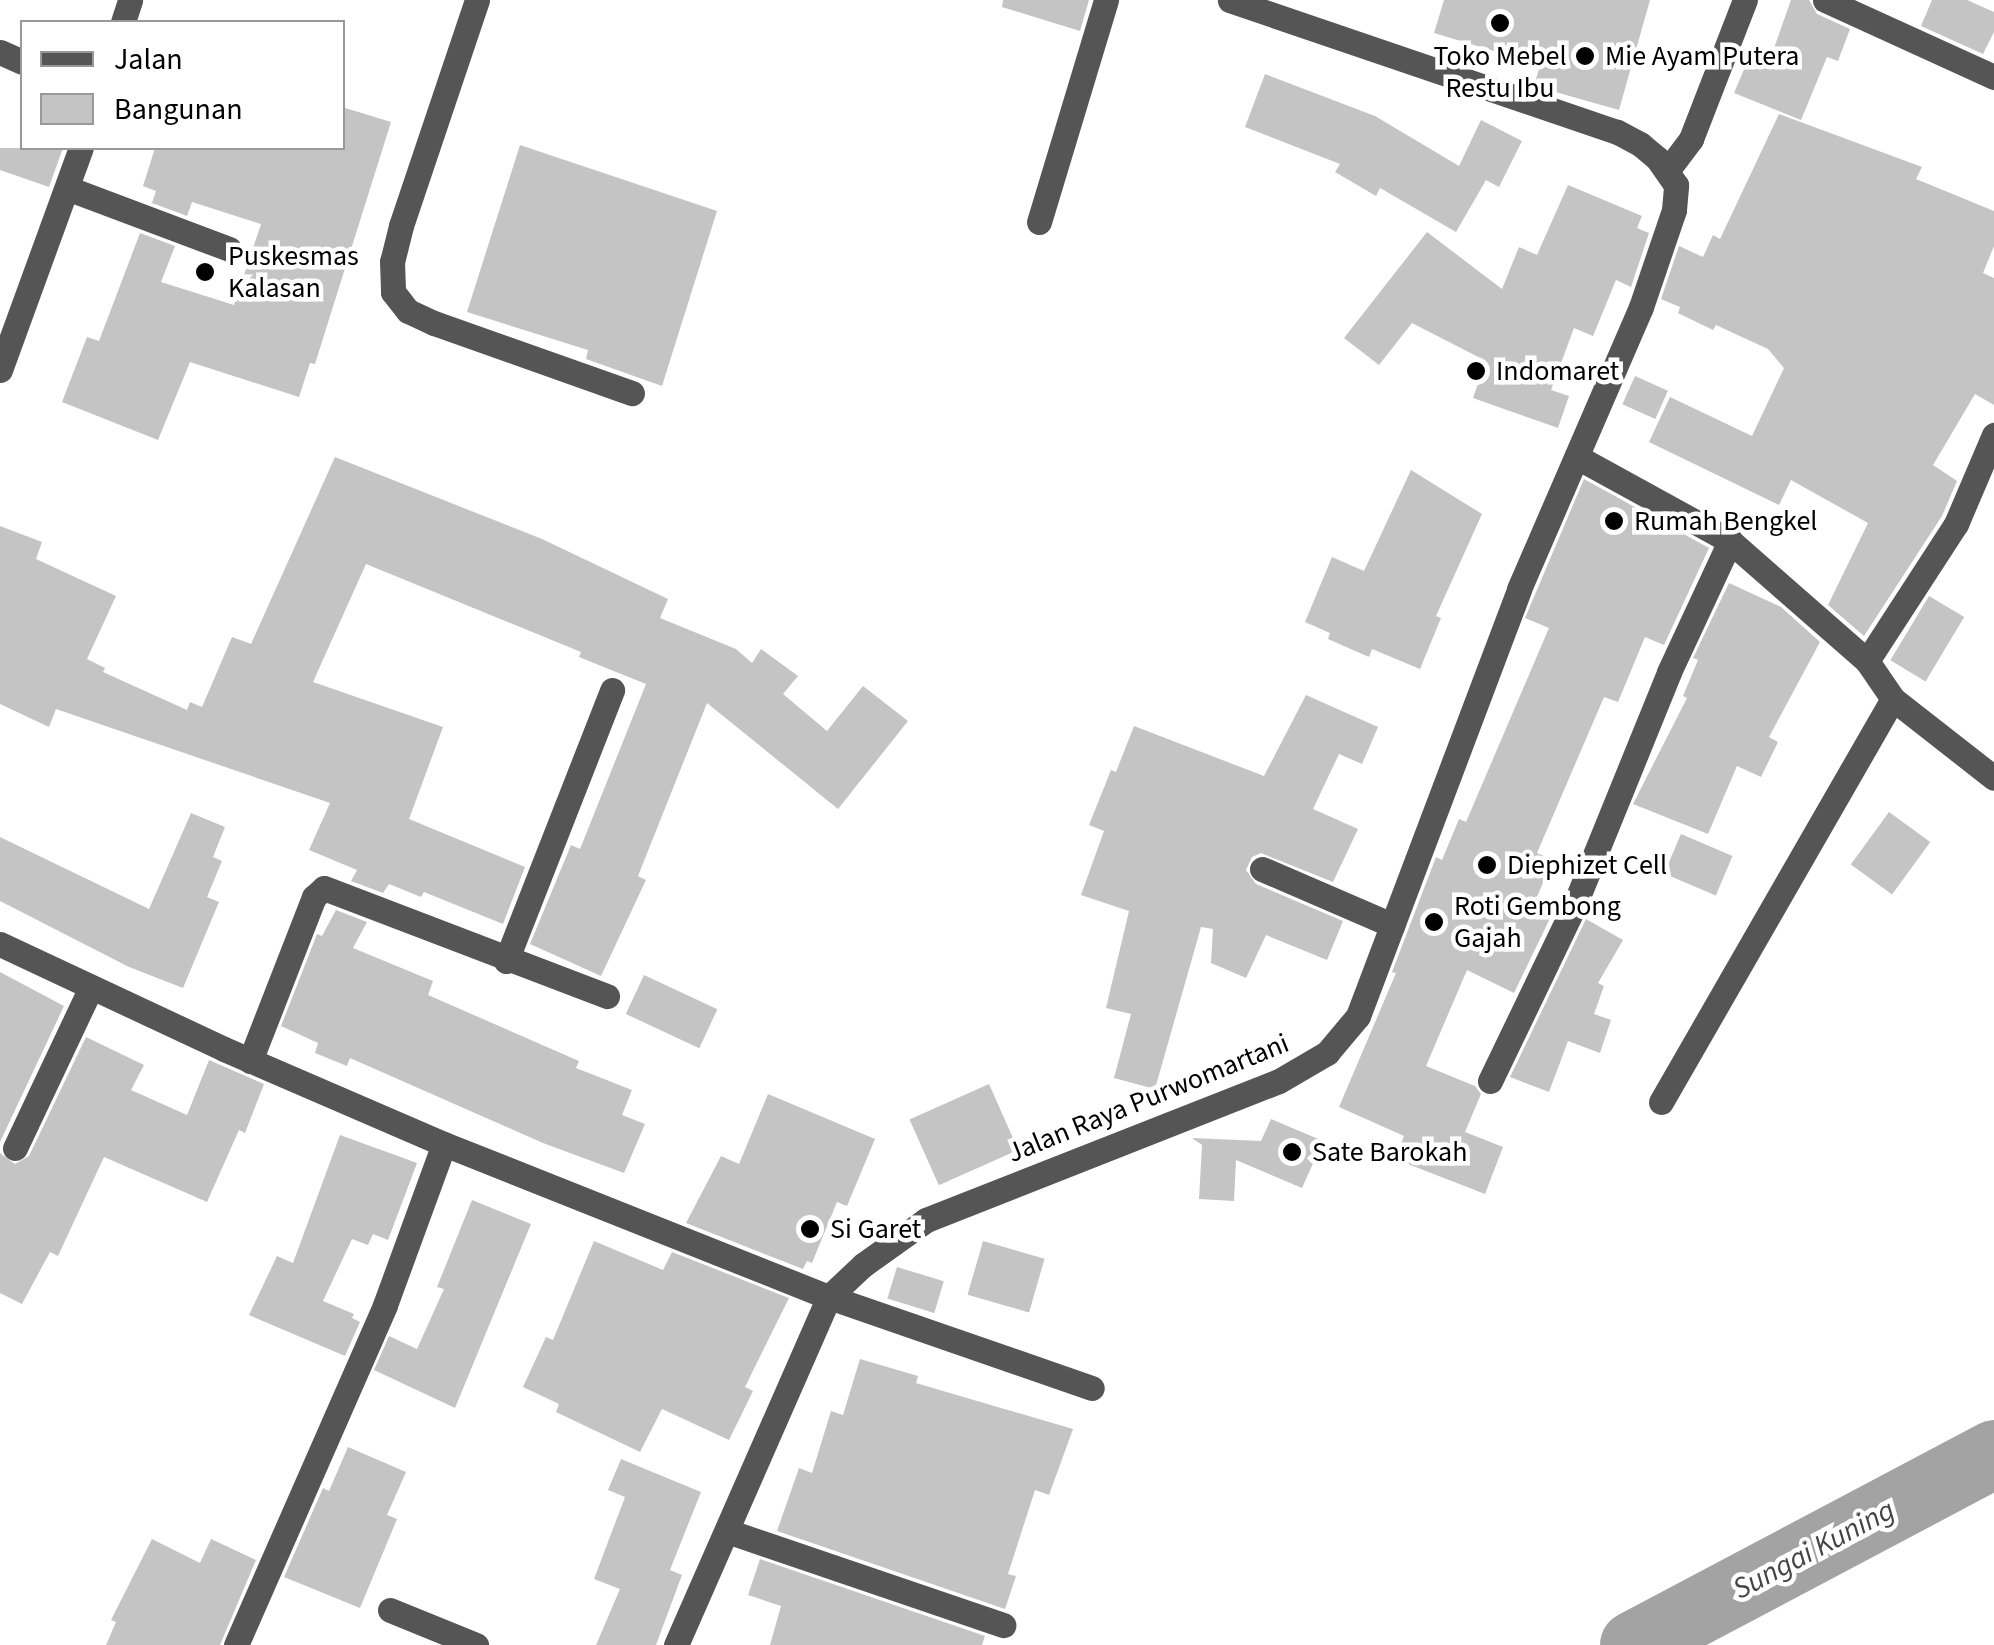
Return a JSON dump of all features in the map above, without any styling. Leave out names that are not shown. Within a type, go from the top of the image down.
[{"type":"street","points":[[477,0],[401,226],[392,261],[393,292],[408,311],[434,324],[632,394]]},
{"type":"street","points":[[1039,222],[1106,0]]},
{"type":"street","points":[[1230,0],[1617,132],[1658,159],[1666,171],[1691,139],[1745,0]]},
{"type":"street","points":[[1825,0],[1994,77]]},
{"type":"street","points":[[0,370],[7,326],[80,150]]},
{"type":"street","name":"Jalan Raya Purwomartani","points":[[676,1645],[829,1297],[863,1265],[926,1220],[1280,1081],[1327,1054],[1358,1016],[1519,589],[1642,306],[1674,210],[1676,185],[1666,171]]},
{"type":"street","points":[[67,188],[229,249]]},
{"type":"street","points":[[1867,661],[1956,524],[1994,435]]},
{"type":"street","points":[[1577,456],[1730,541],[1867,661],[1893,699],[1994,778]]},
{"type":"street","points":[[1490,1081],[1575,904],[1669,672],[1730,541]]},
{"type":"street","points":[[506,961],[612,690]]},
{"type":"street","points":[[1660,1102],[1893,699]]},
{"type":"street","points":[[1262,869],[1392,925]]},
{"type":"street","points":[[250,1061],[319,890],[607,996]]},
{"type":"street","points":[[0,944],[250,1061],[444,1144],[829,1297],[1092,1388]]},
{"type":"street","points":[[16,1148],[91,987]]},
{"type":"street","points":[[236,1645],[385,1305],[444,1144]]},
{"type":"street","points":[[727,1531],[1003,1625]]},
{"type":"street","points":[[390,1610],[476,1645]]},
{"type":"building","points":[[1003,0],[1089,0],[1080,31],[1002,7]]},
{"type":"building","points":[[1444,0],[1650,0],[1619,110],[1534,86],[1540,65],[1434,33]]},
{"type":"building","points":[[1791,0],[1809,0],[1817,14],[1850,29],[1838,61],[1827,57],[1801,120],[1734,93],[1748,60],[1767,68]]},
{"type":"building","points":[[1932,0],[1967,0],[1994,12],[1994,32],[1983,54],[1921,26]]},
{"type":"building","points":[[1265,74],[1375,116],[1459,166],[1481,120],[1522,141],[1499,187],[1486,180],[1456,232],[1380,188],[1376,196],[1335,172],[1340,164],[1245,127]]},
{"type":"building","points":[[345,108],[391,122],[315,364],[310,363],[299,397],[190,362],[158,440],[62,402],[87,337],[99,341],[140,233],[175,246],[161,282],[234,305],[261,224],[192,202],[187,216],[152,203],[156,191],[143,186],[154,150],[345,150]]},
{"type":"building","points":[[1779,114],[1922,167],[1916,179],[1994,211],[1994,246],[1983,273],[1994,278],[1994,405],[1975,394],[1933,465],[1957,481],[1942,516],[1864,636],[1828,605],[1868,523],[1791,480],[1779,505],[1649,442],[1670,397],[1752,436],[1784,368],[1768,349],[1716,325],[1713,330],[1678,313],[1680,307],[1661,299],[1679,246],[1703,257],[1713,235],[1720,239]]},
{"type":"building","points":[[520,145],[717,211],[662,386],[586,359],[588,350],[467,312]]},
{"type":"building","points":[[0,148],[62,150],[49,187],[0,170]]},
{"type":"building","points":[[1568,185],[1642,216],[1637,228],[1649,233],[1631,287],[1616,280],[1593,336],[1574,328],[1551,390],[1569,396],[1558,428],[1473,398],[1486,361],[1412,323],[1379,365],[1344,338],[1427,232],[1502,289],[1519,247],[1537,255]]},
{"type":"building","points":[[1635,376],[1668,391],[1655,419],[1622,404]]},
{"type":"building","points":[[335,457],[542,539],[668,599],[660,618],[736,649],[752,663],[761,649],[798,676],[783,694],[827,731],[863,686],[908,721],[838,809],[707,703],[638,876],[646,880],[601,976],[530,944],[571,845],[580,849],[646,684],[579,657],[581,652],[366,564],[313,682],[443,727],[409,819],[525,867],[503,924],[424,892],[421,897],[389,884],[383,893],[351,881],[357,870],[309,850],[330,803],[56,709],[49,727],[0,704],[0,526],[42,542],[36,559],[116,596],[87,659],[105,668],[103,672],[187,710],[190,702],[202,707],[232,637],[251,644]]},
{"type":"building","points":[[1411,470],[1482,514],[1436,616],[1441,618],[1420,669],[1372,649],[1369,657],[1328,639],[1330,633],[1305,622],[1332,557],[1364,571]]},
{"type":"building","points":[[1584,479],[1709,548],[1664,645],[1645,637],[1618,702],[1604,697],[1537,853],[1553,860],[1536,899],[1555,908],[1514,993],[1467,970],[1426,1066],[1475,1086],[1481,1094],[1465,1132],[1503,1147],[1485,1194],[1395,1159],[1404,1136],[1339,1107],[1396,973],[1392,972],[1436,857],[1442,860],[1459,819],[1466,822],[1549,628],[1525,618]]},
{"type":"building","points":[[1729,583],[1781,607],[1820,642],[1769,737],[1778,742],[1761,777],[1737,766],[1708,834],[1633,804],[1687,698],[1683,696],[1698,660],[1693,658]]},
{"type":"building","points":[[1929,596],[1964,617],[1926,681],[1890,660]]},
{"type":"building","points":[[1306,695],[1378,727],[1362,764],[1339,754],[1313,809],[1358,829],[1333,882],[1261,853],[1252,857],[1246,870],[1256,884],[1343,921],[1327,960],[1266,935],[1246,978],[1211,963],[1213,929],[1201,927],[1155,1089],[1114,1078],[1131,1014],[1106,1008],[1129,911],[1081,895],[1104,831],[1089,825],[1111,770],[1116,772],[1134,726],[1264,776]]},
{"type":"building","points":[[1889,812],[1930,842],[1892,895],[1851,865]]},
{"type":"building","points":[[191,813],[225,827],[213,857],[222,861],[207,897],[219,902],[183,988],[129,967],[0,901],[0,837],[149,909]]},
{"type":"building","points":[[1681,834],[1733,856],[1716,895],[1664,874]]},
{"type":"building","points":[[336,910],[367,922],[353,948],[433,981],[428,995],[579,1061],[576,1068],[632,1090],[622,1115],[645,1124],[624,1173],[543,1143],[350,1058],[347,1066],[315,1053],[318,1043],[281,1026],[317,934],[322,936]]},
{"type":"building","points":[[1586,919],[1623,940],[1598,983],[1604,986],[1594,1014],[1611,1020],[1600,1053],[1568,1041],[1549,1092],[1510,1077]]},
{"type":"building","points":[[0,972],[64,1006],[0,1142]]},
{"type":"building","points":[[644,975],[717,1009],[699,1048],[626,1014]]},
{"type":"building","points":[[86,1037],[144,1065],[131,1090],[187,1115],[209,1060],[264,1084],[245,1133],[239,1130],[207,1202],[104,1157],[58,1256],[50,1252],[22,1304],[0,1293],[0,1153],[15,1164],[29,1156]]},
{"type":"building","points":[[989,1084],[1018,1150],[939,1185],[910,1119]]},
{"type":"building","points":[[768,1094],[875,1139],[847,1206],[837,1202],[812,1263],[807,1261],[803,1269],[686,1223],[721,1156],[739,1164]]},
{"type":"building","points":[[1271,1119],[1323,1141],[1302,1188],[1236,1160],[1234,1201],[1199,1199],[1202,1145],[1192,1138],[1261,1141]]},
{"type":"building","points":[[340,1135],[417,1163],[388,1240],[373,1234],[368,1245],[352,1239],[323,1301],[354,1314],[352,1318],[360,1322],[345,1356],[249,1315],[277,1256],[293,1263]]},
{"type":"building","points":[[472,1200],[531,1224],[455,1408],[374,1370],[389,1336],[417,1349],[444,1289],[437,1287]]},
{"type":"building","points":[[594,1241],[663,1270],[672,1252],[789,1298],[745,1387],[753,1391],[729,1440],[662,1409],[640,1452],[556,1412],[559,1404],[523,1387],[546,1337],[553,1340]]},
{"type":"building","points":[[983,1241],[1045,1259],[1029,1312],[968,1295]]},
{"type":"building","points":[[897,1267],[944,1281],[934,1313],[887,1299]]},
{"type":"building","points":[[860,1359],[918,1376],[916,1383],[1073,1429],[1049,1495],[1035,1490],[1008,1574],[1016,1576],[1005,1609],[777,1531],[799,1468],[812,1473],[831,1411],[843,1415]]},
{"type":"building","points":[[348,1447],[406,1472],[387,1515],[397,1519],[360,1608],[284,1577],[323,1488],[329,1491]]},
{"type":"building","points":[[621,1459],[701,1492],[670,1570],[682,1575],[656,1645],[596,1645],[620,1589],[594,1579],[625,1497],[608,1490]]},
{"type":"building","points":[[152,1539],[200,1563],[211,1539],[256,1560],[220,1645],[106,1645],[116,1622],[111,1620]]},
{"type":"building","points":[[760,1559],[985,1636],[982,1645],[770,1645],[781,1606],[748,1595]]},
{"type":"waterway","name":"Sungai Kuning","points":[[1634,1645],[1994,1454]]},
{"type":"place","name":"Toko Mebel Restu Ibu","points":[[1500,23]]},
{"type":"place","name":"Mie Ayam Putera","points":[[1585,56]]},
{"type":"place","name":"Puskesmas Kalasan","points":[[205,272]]},
{"type":"place","name":"Indomaret","points":[[1476,371]]},
{"type":"place","name":"Rumah Bengkel","points":[[1614,521]]},
{"type":"place","name":"Diephizet Cell","points":[[1487,865]]},
{"type":"place","name":"Roti Gembong Gajah","points":[[1434,922]]},
{"type":"place","name":"Sate Barokah","points":[[1292,1152]]},
{"type":"place","name":"Si Garet","points":[[810,1229]]}]
